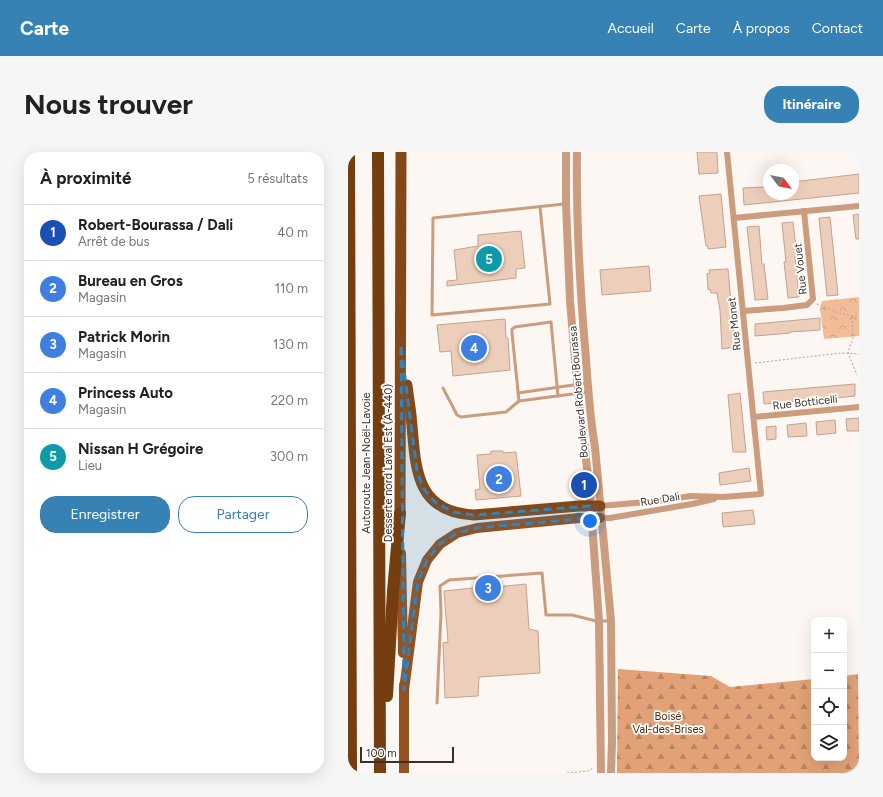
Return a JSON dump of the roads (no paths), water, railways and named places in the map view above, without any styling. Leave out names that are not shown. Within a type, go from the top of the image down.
[{"type":"highway","name":"Autoroute Jean-Noël-Lavoie","points":[[349,152],[351,773]]},
{"type":"highway","name":"Autoroute Jean-Noël-Lavoie","points":[[378,152],[381,773]]},
{"type":"highway","name":"Desserte nord Laval Est (A-440)","points":[[400,513],[401,152]]},
{"type":"highway","points":[[401,347],[417,470],[424,488],[436,502],[453,512],[474,515],[595,506]]},
{"type":"highway","points":[[381,773],[393,591],[400,513]]},
{"type":"main road","name":"Desserte nord Laval Est (A-440)","points":[[400,513],[404,690],[404,773]]},
{"type":"main road","points":[[404,690],[418,582],[427,560],[440,544],[457,533],[476,528],[596,518]]},
{"type":"street","name":"Boulevard Robert Bourassa","points":[[566,152],[566,204],[570,295],[577,384],[595,506]]},
{"type":"street","name":"Boulevard Robert Bourassa","points":[[577,152],[580,278],[596,518],[601,773]]},
{"type":"street","name":"Rue Monet","points":[[727,152],[761,494]]},
{"type":"street","points":[[734,218],[859,206]]},
{"type":"street","name":"Rue Vouet","points":[[743,311],[807,305],[813,299],[804,211]]},
{"type":"street","name":"Rue Botticelli","points":[[754,418],[859,407]]},
{"type":"street","name":"Rue Dali","points":[[595,506],[651,502],[691,496],[723,497],[761,494]]},
{"type":"street","name":"Rue Dali","points":[[596,518],[610,518],[692,504],[723,497]]},
{"type":"street","name":"Boulevard Robert Bourassa","points":[[596,518],[611,621],[611,773]]},
{"type":"lane","points":[[540,207],[550,304],[432,315],[433,218],[566,204]]},
{"type":"lane","points":[[519,401],[512,329],[515,327],[551,322],[558,396]]},
{"type":"lane","points":[[518,393],[587,383]]},
{"type":"lane","points":[[443,388],[457,414],[461,417],[506,412],[519,401],[588,392]]},
{"type":"lane","points":[[437,703],[441,613],[440,586],[449,580],[542,574],[546,615],[572,615],[596,621],[611,621]]},
{"type":"place","name":"Nissan H Grégoire","points":[[489,259]]},
{"type":"place","name":"Princess Auto","points":[[474,348]]},
{"type":"place","name":"Bureau en Gros","points":[[499,479]]},
{"type":"place","name":"Robert-Bourassa / Dali","points":[[584,485]]},
{"type":"place","name":"Patrick Morin","points":[[488,588]]},
{"type":"park label","name":"Boisé Val-des-Brises","points":[[668,722]]}]
